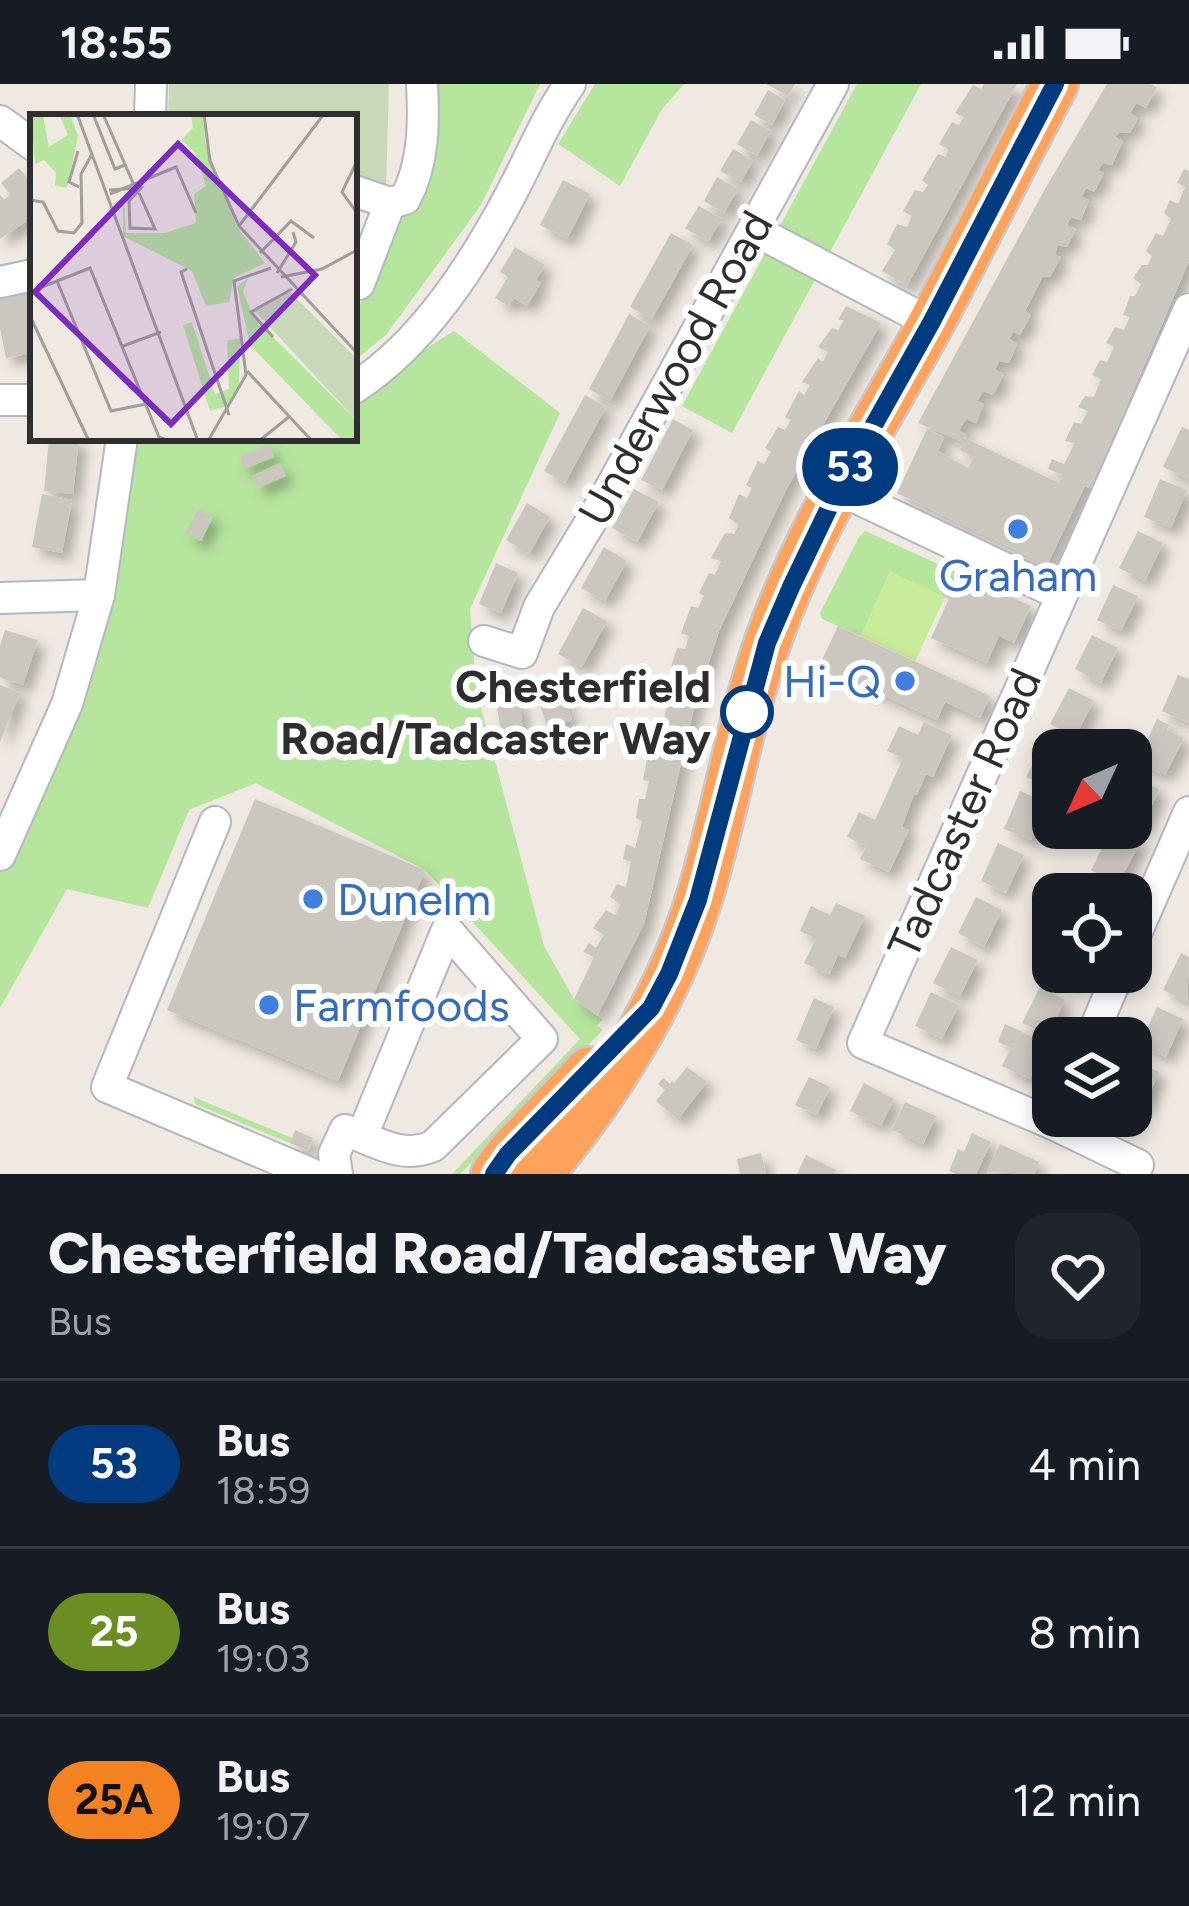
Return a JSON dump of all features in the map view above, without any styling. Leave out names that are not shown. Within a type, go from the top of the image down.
[{"type":"highway","points":[[540,1174],[610,1084],[677,958],[698,900],[767,643],[838,489],[931,323],[1054,84]]},
{"type":"highway","points":[[494,1174],[651,1008]]},
{"type":"street","points":[[149,114],[152,84]]},
{"type":"street","points":[[357,192],[390,202],[405,199],[415,180],[424,121],[422,84]]},
{"type":"street","points":[[357,386],[401,353],[451,291],[511,194],[570,84]]},
{"type":"street","name":"Underwood Road","points":[[484,640],[522,667],[539,607],[616,478],[833,84]]},
{"type":"street","points":[[0,121],[30,143]]},
{"type":"street","points":[[359,284],[390,202]]},
{"type":"street","points":[[754,230],[931,323]]},
{"type":"street","points":[[0,282],[30,275]]},
{"type":"street","name":"Tadcaster Road","points":[[1032,1111],[863,1043],[1189,309]]},
{"type":"street","points":[[0,855],[67,704],[99,595],[122,441]]},
{"type":"street","points":[[838,489],[1061,595]]},
{"type":"street","points":[[0,598],[99,595]]},
{"type":"street","points":[[1152,897],[1189,812]]},
{"type":"street","points":[[215,822],[107,1087],[312,1174]]},
{"type":"street","points":[[337,1174],[334,1154],[346,1130],[388,1149],[420,1152],[433,1147],[542,1040],[448,931],[362,1136]]},
{"type":"street","name":"Tadcaster Road","points":[[1086,1137],[1138,1165]]},
{"type":"green space","points":[[169,84],[389,84],[386,188],[357,179],[357,114],[168,114]]},
{"type":"green space","points":[[436,84],[540,84],[481,205],[386,335],[357,359],[357,311],[400,212]]},
{"type":"green space","points":[[595,84],[684,84],[662,109],[620,186],[558,144]]},
{"type":"green space","points":[[857,84],[921,84],[732,433],[682,406]]},
{"type":"green space","points":[[454,331],[560,413],[470,609],[476,689],[544,946],[574,999],[603,1020],[597,1025],[603,1030],[460,1174],[452,1174],[580,1039],[425,870],[256,783],[189,810],[148,908],[67,889],[0,1008],[0,872],[77,704],[135,441],[357,441],[357,391]]},
{"type":"green space","points":[[865,531],[958,573],[942,596],[890,572],[861,636],[822,619],[820,613]]},
{"type":"green space","points":[[890,572],[945,597],[915,661],[861,636]]},
{"type":"green space","points":[[194,1097],[292,1138],[290,1143],[195,1104]]},
{"type":"building","points":[[766,84],[795,84],[788,96]]},
{"type":"building","points":[[984,84],[1017,84],[907,286],[882,271],[895,250],[887,244],[897,224],[907,227],[912,216],[903,211],[915,190],[923,192],[928,185],[922,180],[938,154],[946,157],[948,149],[939,144],[952,122],[959,125],[964,117],[955,113],[973,85],[981,89]]},
{"type":"building","points":[[1107,84],[1157,87],[1146,108],[1136,103],[1130,113],[1138,118],[1130,133],[1115,137],[1123,141],[1112,165],[1103,163],[1098,170],[1104,173],[1094,192],[1086,188],[1081,197],[1089,200],[1081,220],[1071,217],[1067,225],[1076,229],[1067,247],[1058,245],[1055,254],[1061,257],[1050,277],[1043,276],[1025,311],[1031,315],[1020,335],[1013,332],[1009,339],[1017,344],[1009,363],[999,361],[995,370],[1004,374],[993,395],[983,391],[977,401],[984,404],[976,423],[966,419],[959,430],[965,438],[1059,483],[1063,475],[1048,469],[1052,459],[1064,464],[1075,443],[1065,441],[1074,422],[1081,424],[1088,411],[1078,407],[1085,396],[1094,397],[1101,379],[1092,375],[1100,360],[1107,362],[1114,347],[1106,343],[1115,327],[1124,330],[1130,317],[1123,315],[1130,296],[1135,296],[1141,284],[1133,278],[1142,265],[1148,265],[1152,256],[1146,251],[1156,233],[1163,236],[1171,219],[1164,213],[1170,200],[1178,204],[1185,187],[1177,183],[1184,169],[1189,171],[1189,261],[1091,489],[1085,486],[1047,565],[897,493],[927,429],[944,437],[938,451],[968,468],[974,457],[960,450],[963,442],[918,423]]},
{"type":"building","points":[[768,90],[785,100],[772,125],[754,115]]},
{"type":"building","points":[[751,120],[771,131],[757,156],[737,144]]},
{"type":"building","points":[[733,149],[753,160],[741,182],[720,171]]},
{"type":"building","points":[[19,168],[30,181],[30,219],[0,239],[0,195],[4,199],[11,195],[1,183]]},
{"type":"building","points":[[717,177],[738,189],[724,213],[704,201]]},
{"type":"building","points":[[563,180],[590,194],[567,239],[540,225]]},
{"type":"building","points":[[699,206],[722,219],[708,242],[685,228]]},
{"type":"building","points":[[671,233],[693,245],[652,319],[630,307]]},
{"type":"building","points":[[515,247],[545,265],[527,306],[514,298],[508,306],[495,298],[508,277],[500,272]]},
{"type":"building","points":[[0,280],[30,286],[30,354],[6,358],[0,328]]},
{"type":"building","points":[[846,306],[881,323],[786,490],[719,631],[693,712],[644,924],[597,1016],[574,999],[594,957],[583,952],[589,943],[596,948],[604,935],[593,928],[606,910],[615,915],[621,905],[610,897],[617,884],[626,887],[631,862],[623,859],[626,844],[635,848],[642,821],[636,818],[639,799],[645,799],[649,781],[643,780],[647,759],[652,761],[658,744],[650,740],[657,717],[664,718],[667,707],[661,704],[669,682],[674,686],[678,676],[669,673],[677,648],[685,649],[689,636],[681,633],[691,606],[698,608],[704,596],[699,593],[709,573],[715,575],[721,561],[711,558],[725,533],[734,534],[739,525],[729,518],[739,494],[747,498],[752,488],[746,485],[758,461],[764,464],[771,452],[765,448],[778,427],[785,430],[791,420],[785,417],[799,391],[804,395],[810,385],[802,382],[818,358],[823,362],[828,352],[818,347],[832,328],[838,330]]},
{"type":"building","points":[[629,314],[650,326],[610,401],[589,389]]},
{"type":"building","points":[[585,395],[606,407],[565,483],[544,471]]},
{"type":"building","points":[[673,419],[693,430],[662,490],[641,480]]},
{"type":"building","points":[[1182,427],[1189,430],[1189,479],[1163,467]]},
{"type":"building","points":[[49,441],[79,441],[73,494],[44,491]]},
{"type":"building","points":[[269,444],[274,457],[244,469],[239,457]]},
{"type":"building","points":[[280,463],[286,476],[258,488],[252,476]]},
{"type":"building","points":[[1160,479],[1187,490],[1171,528],[1144,517]]},
{"type":"building","points":[[634,489],[659,502],[637,542],[612,528]]},
{"type":"building","points":[[42,494],[72,500],[62,553],[32,547]]},
{"type":"building","points":[[527,503],[550,517],[529,554],[506,540]]},
{"type":"building","points":[[198,509],[213,517],[201,541],[185,534]]},
{"type":"building","points":[[1138,531],[1163,543],[1145,581],[1119,568]]},
{"type":"building","points":[[604,547],[627,561],[605,601],[581,588]]},
{"type":"building","points":[[496,563],[518,573],[501,613],[479,604]]},
{"type":"building","points":[[958,573],[1031,606],[1014,643],[999,636],[987,663],[931,638],[949,599],[942,596],[950,578],[954,580]]},
{"type":"building","points":[[1113,585],[1138,596],[1121,631],[1097,620]]},
{"type":"building","points":[[583,608],[607,621],[582,667],[558,654]]},
{"type":"building","name":"Hi-Q","points":[[838,626],[990,696],[980,718],[945,702],[937,720],[819,666]]},
{"type":"building","points":[[5,630],[38,640],[23,685],[0,678]]},
{"type":"building","points":[[1092,635],[1118,648],[1101,683],[1075,669]]},
{"type":"building","points":[[1178,675],[1189,679],[1189,723],[1162,711]]},
{"type":"building","points":[[0,685],[20,693],[0,742]]},
{"type":"building","points":[[1069,688],[1094,701],[1079,729],[1050,724]]},
{"type":"building","points":[[561,691],[572,720],[548,729],[538,700]]},
{"type":"building","points":[[519,698],[523,730],[501,732],[496,701]]},
{"type":"building","points":[[1157,719],[1184,738],[1165,775],[1152,769],[1152,730]]},
{"type":"building","points":[[924,722],[952,735],[933,777],[926,774],[914,794],[902,827],[909,830],[889,872],[860,859],[866,846],[847,837],[859,812],[875,820],[903,758],[887,751],[899,726],[918,735]]},
{"type":"building","points":[[1020,791],[1032,796],[1031,840],[1004,829]]},
{"type":"building","points":[[255,799],[425,870],[338,1081],[167,1010]]},
{"type":"building","points":[[998,843],[1024,855],[1006,893],[981,881]]},
{"type":"building","points":[[1102,849],[1137,849],[1124,873],[1091,870]]},
{"type":"building","points":[[976,897],[1002,910],[984,947],[958,933]]},
{"type":"building","points":[[836,903],[865,916],[845,958],[838,955],[829,975],[804,963],[816,939],[800,931],[811,906],[830,915]]},
{"type":"building","points":[[951,947],[978,960],[960,996],[933,983]]},
{"type":"building","points":[[1181,953],[1189,957],[1187,1002],[1163,990]]},
{"type":"building","points":[[931,992],[959,1005],[942,1039],[915,1026]]},
{"type":"building","points":[[1037,993],[1065,1000],[1057,1017],[1032,1017],[1032,1028],[1022,1023]]},
{"type":"building","points":[[814,998],[834,1007],[816,1049],[796,1040]]},
{"type":"building","points":[[1157,1007],[1183,1019],[1166,1057],[1152,1051],[1152,1018]]},
{"type":"building","points":[[1005,1024],[1032,1037],[1030,1079],[1002,1066],[1011,1048],[998,1042]]},
{"type":"building","points":[[687,1067],[707,1082],[678,1119],[656,1101],[665,1090],[658,1084],[663,1078],[674,1083]]},
{"type":"building","points":[[809,1077],[830,1087],[817,1115],[795,1105]]},
{"type":"building","points":[[864,1083],[894,1099],[881,1126],[850,1111]]},
{"type":"building","points":[[905,1102],[936,1116],[923,1144],[892,1130]]},
{"type":"building","points":[[295,1130],[313,1138],[308,1151],[290,1143]]},
{"type":"building","points":[[972,1133],[991,1142],[976,1174],[949,1171],[958,1149],[964,1152]]},
{"type":"building","points":[[1000,1144],[1039,1162],[1034,1174],[987,1172]]},
{"type":"building","points":[[761,1153],[766,1174],[740,1174],[737,1159]]},
{"type":"building","points":[[806,1155],[836,1170],[834,1174],[797,1174]]},
{"type":"bus line","name":"53","points":[[494,1174],[651,1008],[669,974],[698,900],[767,643],[791,587],[838,489],[1055,84]]},
{"type":"place","name":"Graham","points":[[1018,529]]},
{"type":"place","name":"Hi-Q","points":[[905,681]]},
{"type":"place","name":"Chesterfield Road/Tadcaster Way","points":[[747,712]]},
{"type":"place","name":"Dunelm","points":[[313,899]]},
{"type":"place","name":"Farmfoods","points":[[269,1005]]}]
